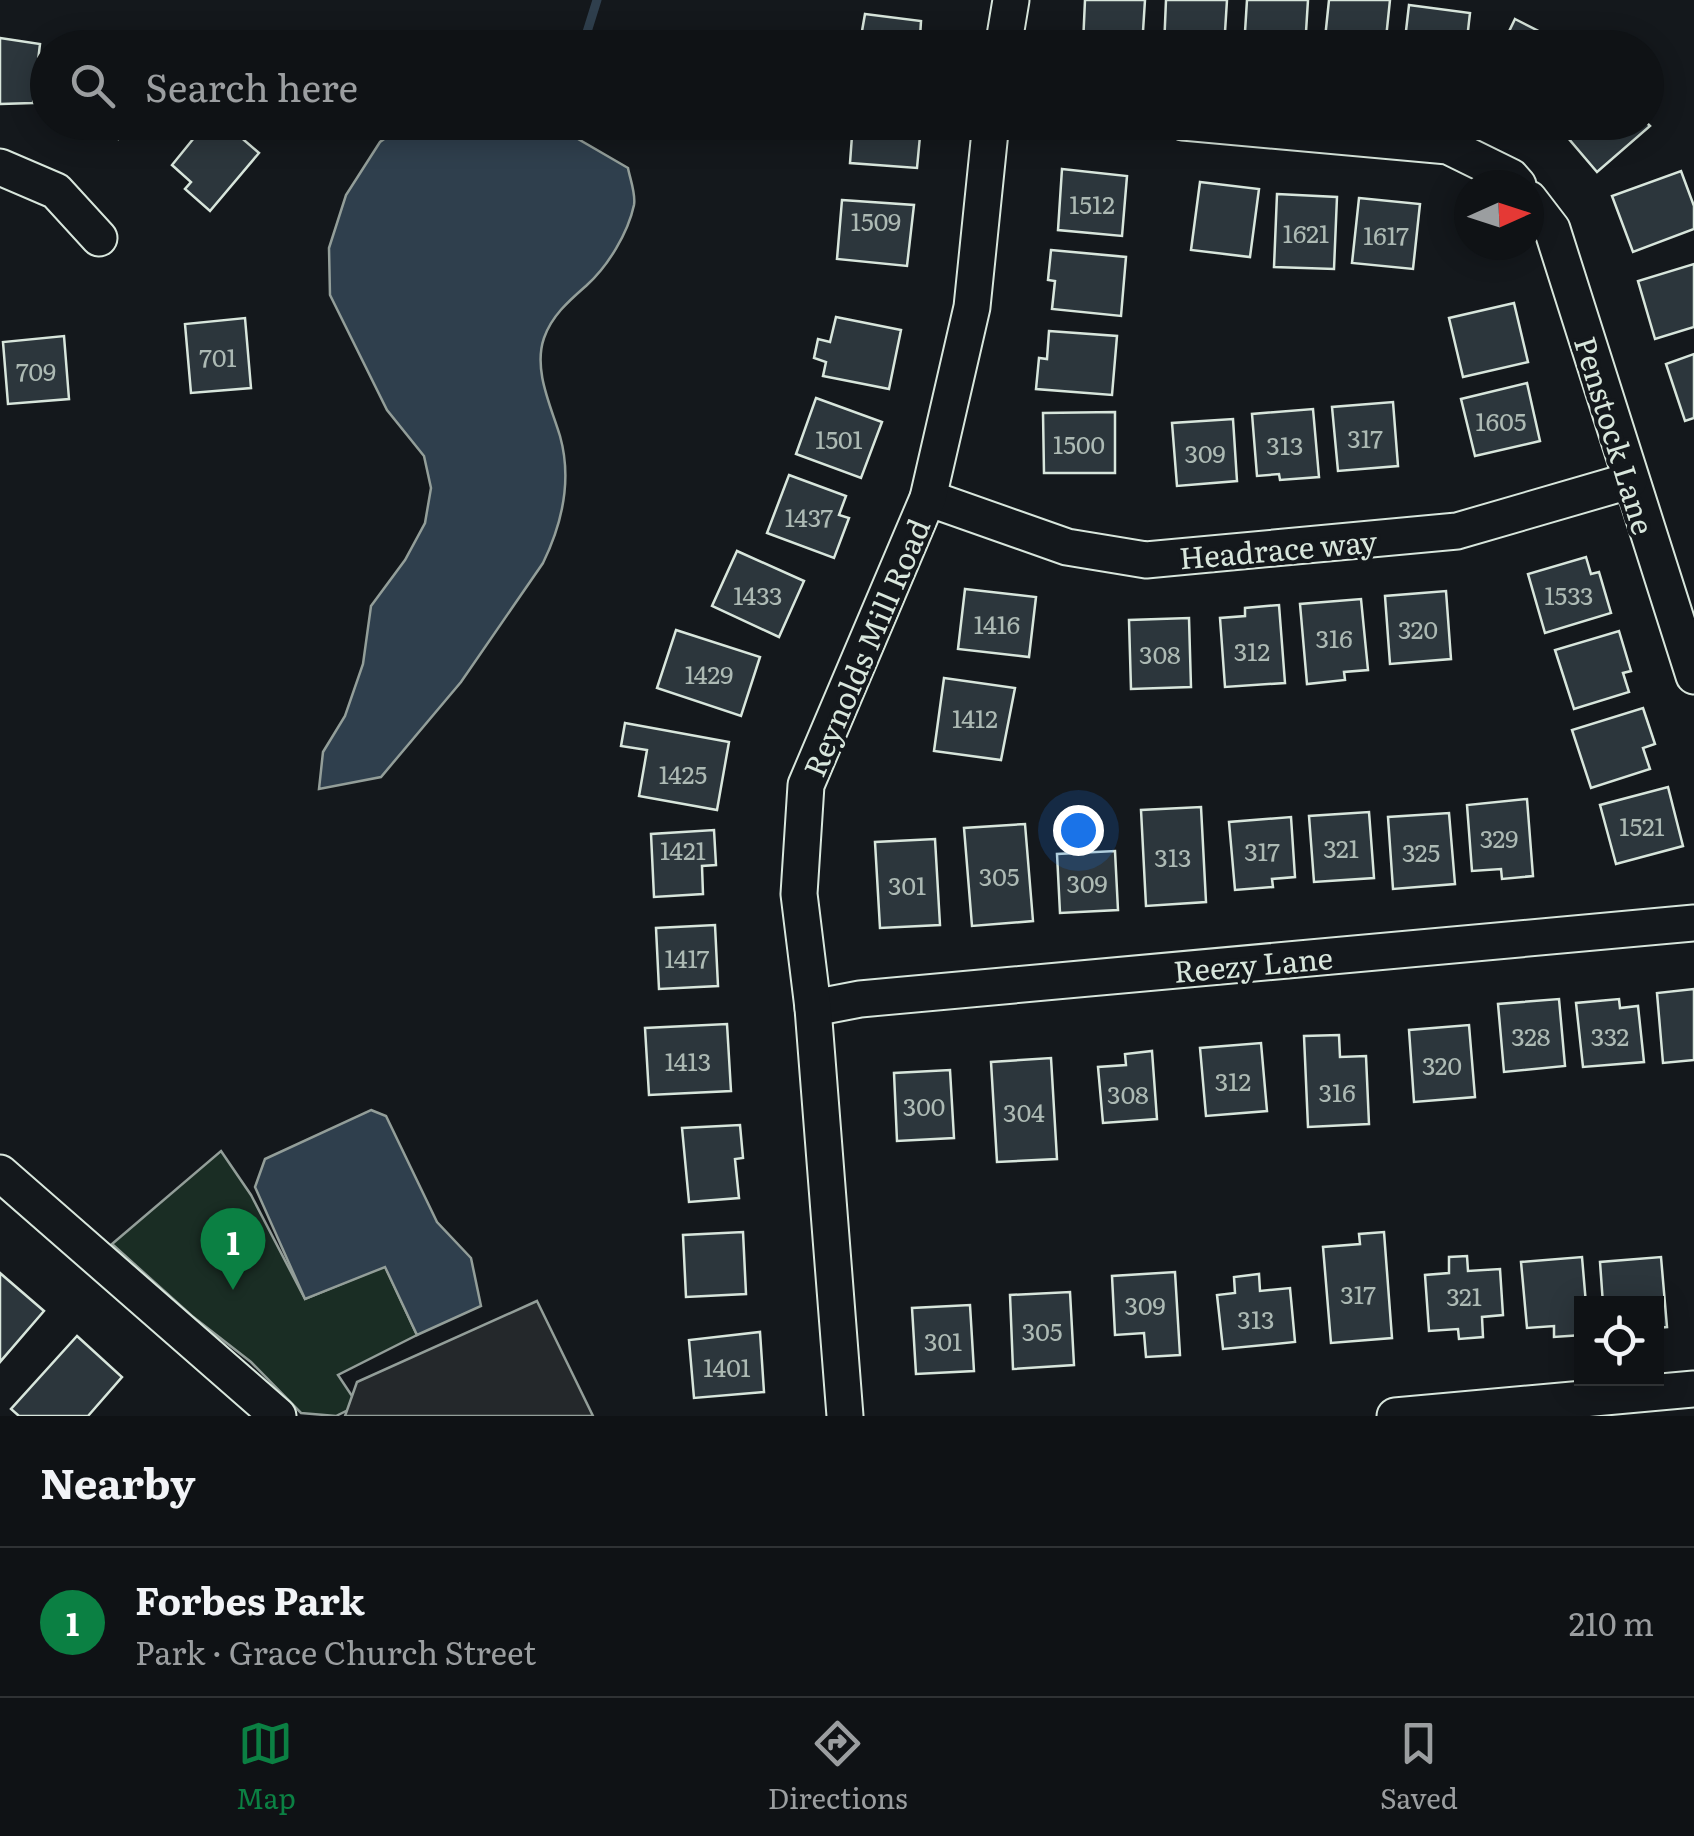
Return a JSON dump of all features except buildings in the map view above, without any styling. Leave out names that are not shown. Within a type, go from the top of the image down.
[{"type":"street","points":[[1006,30],[1011,0]]},
{"type":"street","name":"Reynolds Mill Road","points":[[845,1416],[813,1008],[799,894],[806,785],[928,498],[972,307],[989,140]]},
{"type":"street","points":[[1382,140],[1448,146],[1498,170]]},
{"type":"street","points":[[0,167],[56,191],[99,238]]},
{"type":"street","name":"Penstock Lane","points":[[1544,218],[1552,228],[1629,481],[1694,676]]},
{"type":"street","name":"Headrace way","points":[[928,498],[1067,547],[1146,560],[1457,531],[1629,481]]},
{"type":"street","name":"Reezy Lane","points":[[813,1008],[880,997],[1694,923]]},
{"type":"street","points":[[0,1173],[278,1416]]},
{"type":"street","points":[[1395,1416],[1694,1389]]},
{"type":"green space","points":[[221,1151],[251,1195],[305,1299],[385,1266],[417,1335],[338,1375],[358,1405],[336,1416],[301,1413],[251,1362],[192,1316],[112,1244]]},
{"type":"shaded area","points":[[537,1301],[593,1416],[345,1416],[357,1382]]},
{"type":"water","points":[[580,140],[628,168],[634,205],[616,248],[595,277],[557,315],[544,338],[542,375],[560,436],[565,485],[555,533],[543,563],[461,682],[381,777],[319,789],[323,752],[345,716],[363,664],[371,606],[405,560],[425,523],[431,488],[424,456],[387,410],[330,295],[329,248],[346,195],[380,142]]},
{"type":"water","points":[[371,1110],[386,1116],[437,1222],[471,1258],[481,1306],[417,1335],[385,1267],[305,1299],[255,1187],[265,1159]]},
{"type":"waterway","points":[[588,30],[597,0]]},
{"type":"place","name":"Forbes Park","points":[[233,1290]]}]
